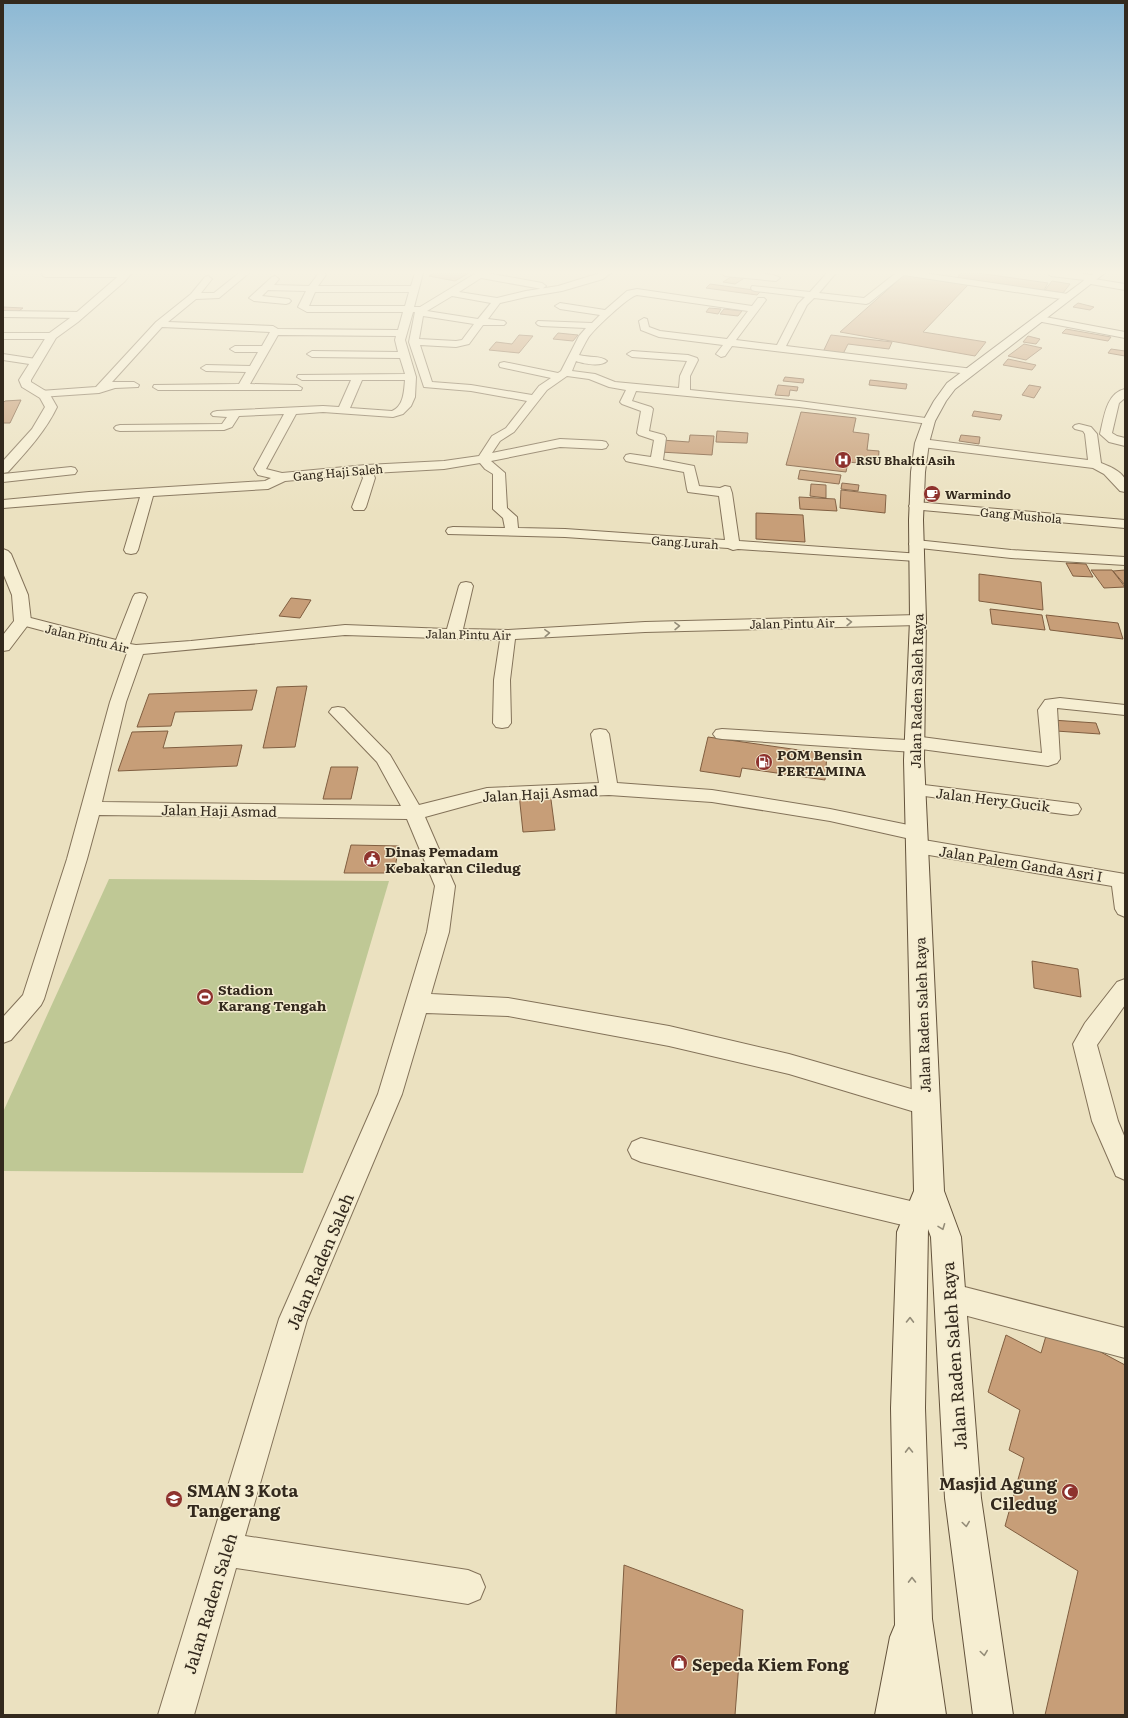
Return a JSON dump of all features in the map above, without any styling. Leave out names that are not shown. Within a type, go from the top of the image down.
[{"type":"main road","points":[[3,469],[17,455],[48,413],[51,406],[45,396],[26,384],[25,380],[41,353]]},
{"type":"main road","name":"Jalan Raden Saleh Raya","points":[[926,1715],[913,1619],[908,1408],[912,1232],[924,1203],[924,1104],[914,744],[918,620],[916,506],[918,472],[922,443],[929,420],[951,386],[993,353]]},
{"type":"main road","points":[[3,554],[20,595],[23,621],[3,646]]},
{"type":"main road","name":"Jalan Raden Saleh Raya","points":[[924,1203],[946,1237],[963,1498],[995,1706]]},
{"type":"main road","points":[[895,1715],[913,1619]]},
{"type":"street","points":[[99,390],[132,353]]},
{"type":"street","points":[[243,387],[263,353]]},
{"type":"street","points":[[418,353],[428,385],[484,390],[534,399]]},
{"type":"street","points":[[509,536],[510,517],[500,508],[499,473],[489,466],[483,458],[496,439],[510,430],[543,388],[563,375],[575,353]]},
{"type":"street","points":[[829,353],[969,371]]},
{"type":"street","points":[[217,414],[235,414],[289,410],[323,409],[393,414],[399,412],[405,406],[408,397],[411,377],[404,354],[312,354],[289,410],[260,469],[262,472],[282,477]]},
{"type":"street","points":[[632,354],[688,358],[693,360],[685,376],[684,392]]},
{"type":"street","points":[[573,356],[584,360],[602,361],[591,376]]},
{"type":"street","points":[[3,357],[36,362]]},
{"type":"street","points":[[504,364],[563,375],[591,376],[608,384],[799,404],[929,420]]},
{"type":"street","points":[[206,368],[254,369]]},
{"type":"street","points":[[302,377],[411,377]]},
{"type":"street","points":[[343,410],[358,377]]},
{"type":"street","points":[[602,394],[608,384]]},
{"type":"street","points":[[40,394],[99,390],[114,385],[134,385]]},
{"type":"street","points":[[158,387],[297,388]]},
{"type":"street","points":[[632,387],[626,402],[647,409],[643,433],[660,438],[656,462]]},
{"type":"street","points":[[1125,392],[1114,402],[1106,434],[1114,440],[1125,442]]},
{"type":"street","points":[[120,428],[224,427],[228,425],[235,414]]},
{"type":"street","points":[[1078,427],[1087,429],[1091,434],[1095,465]]},
{"type":"street","name":"Gang Haji Saleh","points":[[3,504],[147,492],[268,485],[282,477],[366,469],[431,467],[522,452],[560,443],[602,445]]},
{"type":"street","points":[[922,443],[1095,465],[1106,468],[1113,473],[1125,488]]},
{"type":"street","points":[[630,458],[690,468],[693,489],[725,492],[733,546]]},
{"type":"street","points":[[359,507],[369,478],[366,469]]},
{"type":"street","points":[[3,478],[71,471]]},
{"type":"street","points":[[131,550],[145,505],[147,492]]},
{"type":"street","name":"Gang Mushola","points":[[916,506],[1125,524]]},
{"type":"street","name":"Gang Lurah","points":[[453,530],[509,536],[565,533],[733,546],[1011,554],[1125,561]]},
{"type":"street","points":[[454,634],[466,586]]},
{"type":"street","points":[[3,1033],[33,999],[77,859],[118,702],[140,597]]},
{"type":"street","name":"Jalan Pintu Air","points":[[23,621],[129,649],[191,646],[346,630],[508,635],[644,627],[918,620]]},
{"type":"street","points":[[502,723],[502,680],[508,635]]},
{"type":"street","points":[[722,734],[914,744],[998,753],[1045,760],[1051,759],[1046,710],[1051,704],[1060,703],[1125,710]]},
{"type":"street","name":"Jalan Raden Saleh","points":[[176,1715],[293,1319],[390,1094],[438,932],[445,886],[414,813],[384,759],[338,712]]},
{"type":"street","points":[[600,734],[609,789]]},
{"type":"street","name":"Jalan Haji Asmad","points":[[91,808],[414,813],[487,794],[609,789],[712,796],[830,815],[916,840]]},
{"type":"street","name":"Jalan Hery Gucik","points":[[916,790],[1070,809]]},
{"type":"street","name":"Jalan Palem Ganda Asri I","points":[[916,840],[1123,880]]},
{"type":"street","points":[[1123,880],[1125,909]]},
{"type":"street","points":[[1125,988],[1093,1030],[1085,1044],[1106,1121],[1125,1168]]},
{"type":"street","points":[[417,1003],[508,1007],[670,1036],[789,1064],[924,1104]]},
{"type":"street","points":[[641,1150],[924,1203]]},
{"type":"street","points":[[950,1297],[1125,1343]]},
{"type":"street","points":[[226,1550],[468,1588]]},
{"type":"green space","name":"Stadion Karang Tengah","points":[[109,879],[389,881],[303,1173],[3,1171],[3,1112]]},
{"type":"building","points":[[959,353],[977,353],[975,356]]},
{"type":"building","points":[[1012,353],[1035,353],[1026,360],[1008,356]]},
{"type":"building","points":[[1109,353],[1125,353],[1125,356]]},
{"type":"building","points":[[1008,359],[1036,365],[1032,370],[1003,365]]},
{"type":"building","points":[[785,377],[804,379],[803,383],[783,381]]},
{"type":"building","points":[[870,380],[907,384],[906,389],[869,385]]},
{"type":"building","points":[[778,385],[798,387],[797,391],[790,390],[789,396],[775,395]]},
{"type":"building","points":[[1029,385],[1041,387],[1034,398],[1022,395]]},
{"type":"building","points":[[21,400],[10,423],[3,423],[3,403],[5,401]]},
{"type":"building","points":[[974,411],[1002,415],[1000,420],[972,416]]},
{"type":"building","points":[[801,412],[856,418],[853,432],[869,434],[867,450],[879,451],[878,465],[848,462],[846,472],[786,465]]},
{"type":"building","points":[[717,431],[748,433],[747,443],[716,442]]},
{"type":"building","points":[[690,435],[714,436],[712,455],[660,452],[662,440],[689,442]]},
{"type":"building","points":[[961,435],[980,437],[979,444],[959,441]]},
{"type":"building","points":[[800,470],[841,475],[839,484],[798,479]]},
{"type":"building","points":[[842,483],[859,485],[858,491],[841,489]]},
{"type":"building","points":[[811,484],[826,485],[826,498],[810,496]]},
{"type":"building","points":[[841,490],[886,495],[885,513],[840,508]]},
{"type":"building","points":[[799,497],[835,499],[837,511],[800,509]]},
{"type":"building","points":[[756,513],[803,515],[805,542],[756,539]]},
{"type":"building","points":[[1066,563],[1086,564],[1093,577],[1073,576]]},
{"type":"building","points":[[1091,570],[1112,570],[1125,587],[1104,588]]},
{"type":"building","points":[[1125,570],[1125,585],[1113,571]]},
{"type":"building","points":[[979,574],[1041,582],[1043,610],[979,601]]},
{"type":"building","points":[[291,598],[311,600],[300,618],[279,616]]},
{"type":"building","points":[[990,609],[1042,615],[1045,630],[992,624]]},
{"type":"building","points":[[1046,615],[1118,623],[1123,639],[1050,630]]},
{"type":"building","points":[[307,686],[295,747],[263,748],[277,687]]},
{"type":"building","points":[[257,690],[252,710],[175,712],[171,726],[137,727],[149,694]]},
{"type":"building","points":[[1052,720],[1096,723],[1100,734],[1056,731]]},
{"type":"building","points":[[168,731],[163,748],[242,745],[237,766],[118,771],[132,732]]},
{"type":"building","name":"POM Bensin PERTAMINA","points":[[708,737],[827,754],[825,780],[742,768],[740,777],[700,771]]},
{"type":"building","points":[[331,767],[358,767],[351,799],[323,799]]},
{"type":"building","points":[[550,792],[555,830],[523,832],[519,794]]},
{"type":"building","name":"Dinas Pemadam Kebakaran Ciledug","points":[[351,845],[399,846],[394,873],[344,873]]},
{"type":"building","points":[[1032,961],[1078,969],[1081,997],[1034,988]]},
{"type":"building","name":"Masjid Agung Ciledug","points":[[1048,1329],[1082,1342],[1125,1365],[1125,1715],[1045,1715],[1078,1571],[1005,1526],[1024,1458],[1009,1450],[1020,1410],[988,1392],[1006,1335],[1041,1353]]},
{"type":"building","name":"Sepeda Kiem Fong","points":[[624,1565],[743,1610],[735,1715],[616,1715]]},
{"type":"place","name":"RSU Bhakti Asih","points":[[843,460]]},
{"type":"place","name":"Warmindo","points":[[932,494]]},
{"type":"place","name":"POM Bensin PERTAMINA","points":[[764,762]]},
{"type":"place","name":"Dinas Pemadam Kebakaran Ciledug","points":[[372,859]]},
{"type":"place","name":"Stadion Karang Tengah","points":[[205,997]]},
{"type":"place","name":"Masjid Agung Ciledug","points":[[1070,1492]]},
{"type":"place","name":"SMAN 3 Kota Tangerang","points":[[174,1499]]},
{"type":"place","name":"Sepeda Kiem Fong","points":[[679,1663]]}]
